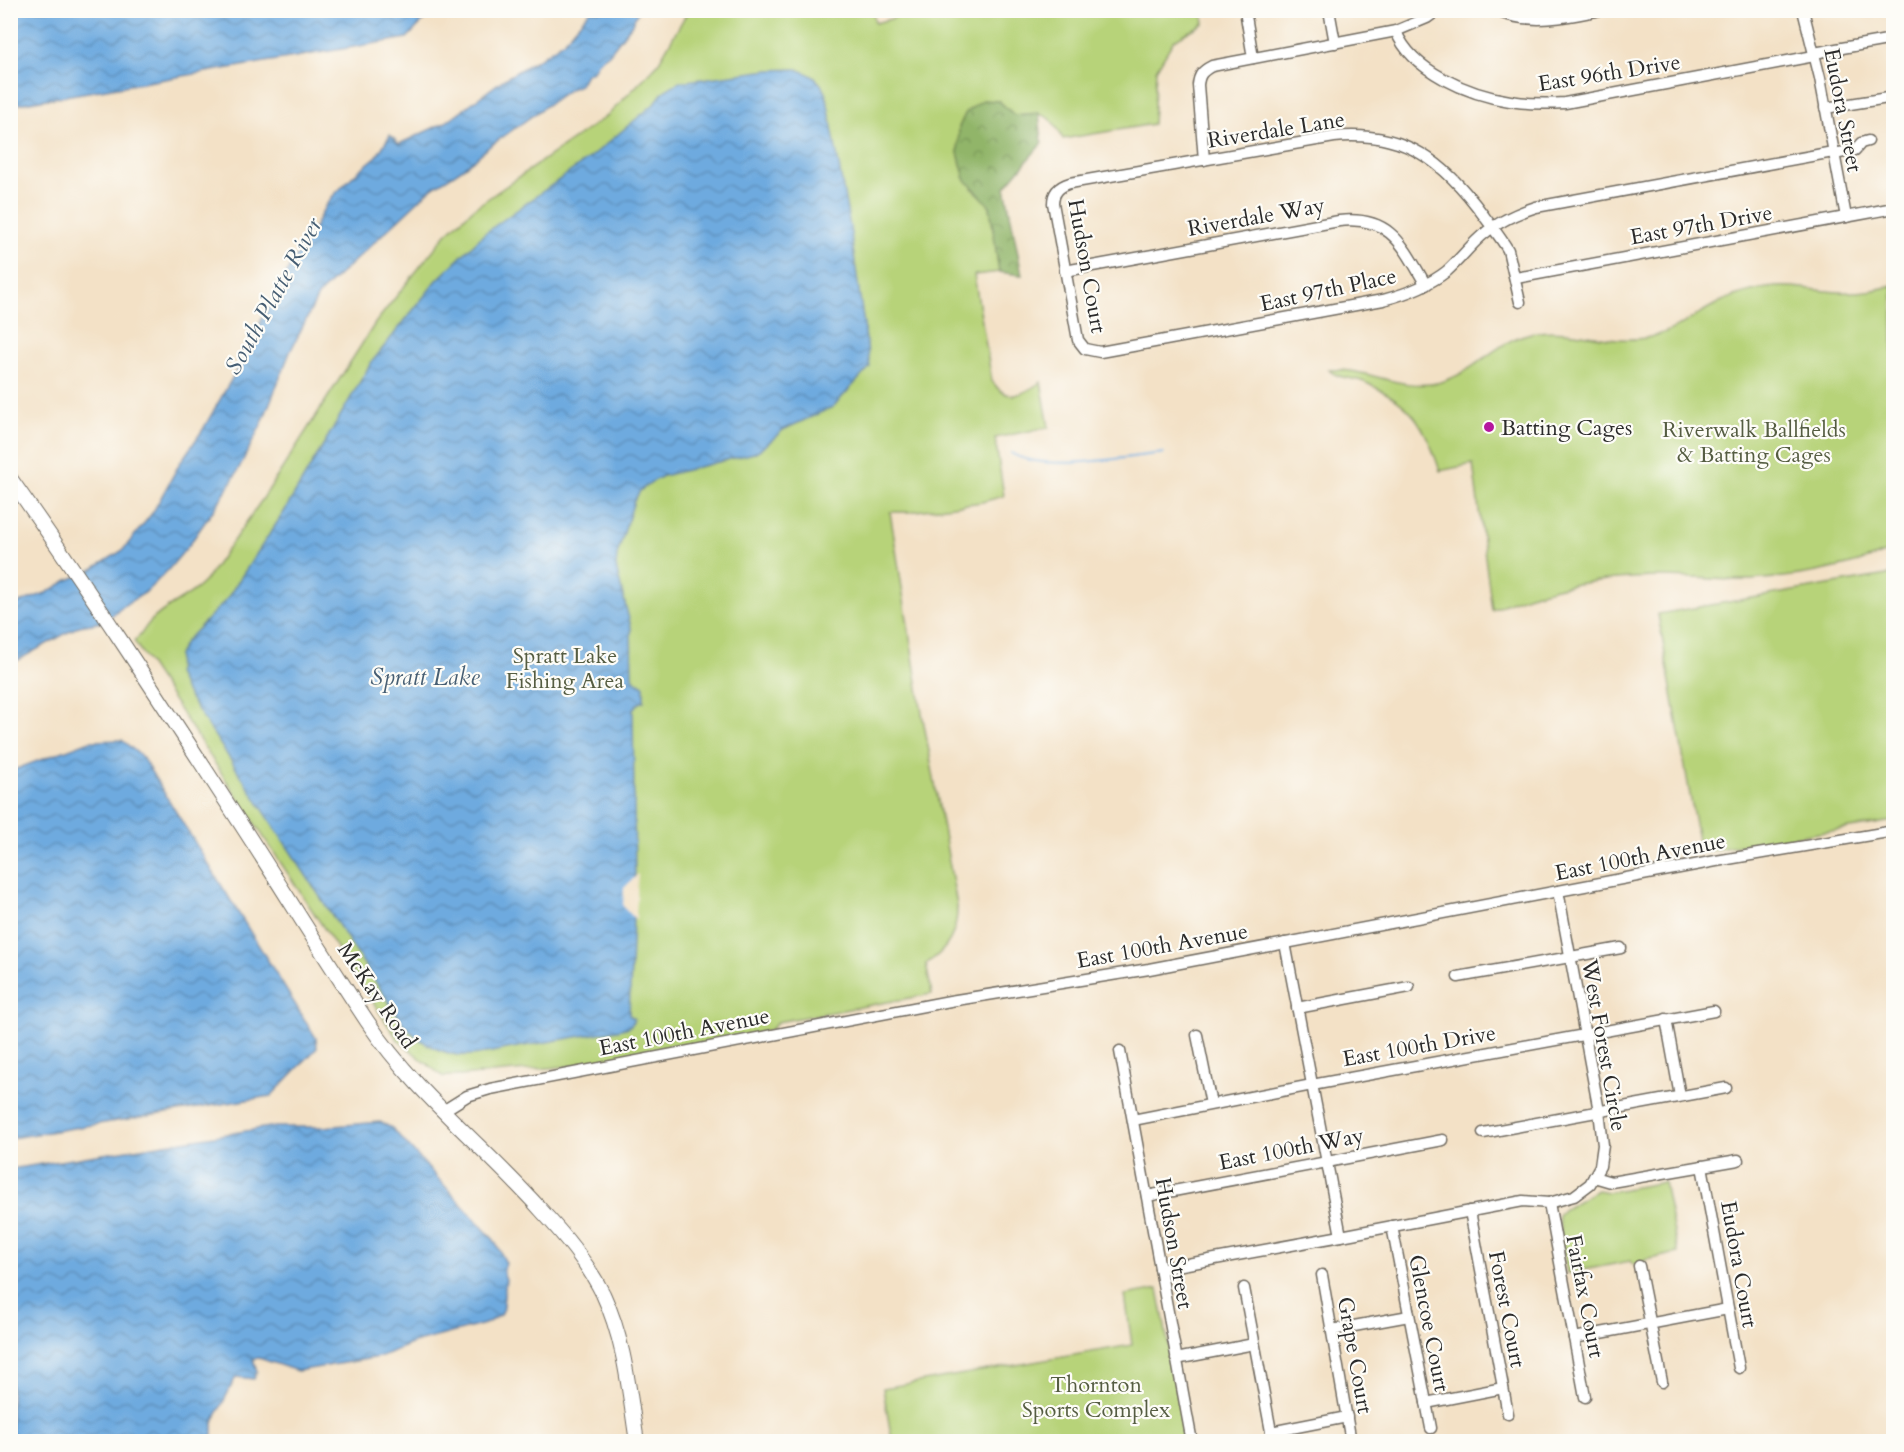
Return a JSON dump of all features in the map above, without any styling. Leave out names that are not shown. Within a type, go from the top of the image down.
[{"type":"main road","name":"McKay Road","points":[[10,478],[70,563],[232,809],[368,1022],[394,1058],[443,1111],[516,1182],[576,1249],[603,1295],[621,1342],[637,1442]]},
{"type":"street","points":[[1245,10],[1254,58]]},
{"type":"street","points":[[1329,10],[1335,43]]},
{"type":"street","points":[[1204,160],[1198,85],[1200,75],[1212,66],[1396,31],[1425,14],[1438,10]]},
{"type":"street","points":[[1495,10],[1519,18],[1544,20],[1601,10]]},
{"type":"street","name":"Eudora Street","points":[[1803,10],[1846,217]]},
{"type":"street","name":"East 96th Drive","points":[[1396,31],[1400,42],[1413,57],[1447,80],[1475,93],[1538,104],[1565,103],[1887,40]]},
{"type":"street","points":[[1825,108],[1893,97]]},
{"type":"street","name":"Riverdale Lane","points":[[1060,188],[1070,183],[1334,137],[1357,136],[1384,139],[1419,152],[1441,166],[1466,190],[1508,250],[1520,302]]},
{"type":"street","name":"East 97th Place","points":[[1088,351],[1100,352],[1383,300],[1426,285],[1446,271],[1492,228],[1523,211],[1553,202],[1855,150],[1861,142],[1868,141]]},
{"type":"street","name":"Hudson Court","points":[[1060,188],[1053,195],[1053,203],[1078,340],[1088,351]]},
{"type":"street","name":"East 97th Drive","points":[[1516,278],[1893,208]]},
{"type":"street","name":"Riverdale Way","points":[[1065,271],[1339,221],[1356,220],[1380,226],[1395,237],[1404,247],[1426,285]]},
{"type":"street","name":"East 100th Avenue","points":[[443,1111],[467,1096],[490,1089],[950,1000],[1149,969],[1716,861],[1893,831]]},
{"type":"street","name":"West Forest Circle","points":[[1558,891],[1599,1111],[1603,1145],[1600,1166],[1594,1178]]},
{"type":"street","points":[[1285,943],[1341,1236]]},
{"type":"street","points":[[1458,977],[1621,948]]},
{"type":"street","points":[[1297,1008],[1409,987]]},
{"type":"street","name":"East 100th Drive","points":[[1132,1120],[1714,1011]]},
{"type":"street","points":[[1666,1019],[1680,1096]]},
{"type":"street","points":[[1197,1035],[1211,1104]]},
{"type":"street","name":"Hudson Street","points":[[1120,1052],[1192,1442]]},
{"type":"street","points":[[1483,1134],[1726,1088]]},
{"type":"street","name":"East 100th Way","points":[[1147,1196],[1443,1140]]},
{"type":"street","points":[[1160,1269],[1523,1201],[1549,1203],[1574,1197],[1594,1178],[1611,1182],[1738,1160]]},
{"type":"street","name":"Eudora Court","points":[[1702,1166],[1739,1368]]},
{"type":"street","name":"Fairfax Court","points":[[1549,1203],[1585,1397]]},
{"type":"street","name":"Forest Court","points":[[1470,1211],[1508,1414]]},
{"type":"street","name":"Glencoe Court","points":[[1392,1226],[1431,1428]]},
{"type":"street","points":[[1639,1266],[1662,1382]]},
{"type":"street","name":"Grape Court","points":[[1322,1275],[1351,1442]]},
{"type":"street","points":[[1244,1288],[1272,1437],[1347,1417]]},
{"type":"street","points":[[1574,1338],[1728,1310]]},
{"type":"street","points":[[1332,1330],[1409,1316]]},
{"type":"street","points":[[1176,1359],[1254,1344]]},
{"type":"street","points":[[1426,1403],[1503,1388]]},
{"type":"green space","name":"Spratt Lake Fishing Area","points":[[900,10],[1202,11],[1204,23],[1174,40],[1156,70],[1153,124],[1063,139],[1054,123],[1044,116],[1014,115],[999,101],[972,189],[984,197],[990,206],[999,272],[974,275],[992,381],[1003,393],[1009,395],[1027,391],[1041,382],[1049,427],[995,438],[1004,496],[982,502],[909,512],[890,512],[922,713],[957,905],[956,924],[950,939],[940,953],[926,964],[932,994],[777,1022],[766,1032],[604,1063],[442,1076],[398,1040],[134,641],[156,616],[205,581],[264,497],[376,322],[446,234],[473,209],[608,115],[657,65],[688,11],[873,11],[875,23],[894,18]]},
{"type":"green space","points":[[983,100],[999,101],[1014,115],[1039,113],[1042,143],[1005,187],[1022,275],[999,272],[990,206],[965,179],[958,153],[959,127],[966,112]]},
{"type":"green space","name":"Riverwalk Ballfields & Batting Cages","points":[[1893,285],[1893,550],[1841,567],[1788,577],[1751,580],[1680,577],[1614,579],[1551,589],[1492,610],[1473,464],[1440,471],[1422,427],[1405,407],[1394,398],[1364,382],[1336,375],[1329,370],[1356,372],[1409,384],[1437,383],[1464,372],[1510,341],[1523,335],[1552,331],[1639,339],[1668,331],[1721,302],[1759,289],[1785,287],[1853,292]]},
{"type":"green space","points":[[1893,574],[1893,821],[1700,852],[1658,614]]},
{"type":"green space","points":[[1664,1182],[1678,1253],[1633,1265],[1630,1261],[1567,1273],[1558,1215],[1564,1209],[1597,1190],[1608,1192]]},
{"type":"green space","name":"Thornton Sports Complex","points":[[1158,1289],[1186,1441],[892,1441],[883,1388],[1132,1345],[1125,1295]]},
{"type":"water","points":[[11,10],[433,11],[407,38],[11,105]]},
{"type":"water","points":[[590,11],[638,11],[632,24],[609,54],[598,62],[593,71],[586,74],[580,85],[568,90],[467,165],[432,188],[319,294],[290,352],[262,423],[236,474],[189,545],[168,570],[145,593],[103,622],[79,626],[11,664],[11,606],[48,592],[88,572],[123,550],[153,512],[255,338],[262,318],[274,301],[291,264],[332,197],[377,156],[390,135],[399,144],[446,122],[503,80],[563,42]]},
{"type":"water","name":"Spratt Lake","points":[[796,69],[814,78],[826,93],[850,227],[870,367],[833,407],[783,430],[754,453],[663,476],[640,491],[634,501],[617,555],[616,567],[631,627],[632,676],[644,686],[644,701],[637,704],[633,710],[635,874],[629,1015],[634,1018],[633,1023],[629,1027],[617,1030],[477,1054],[457,1055],[440,1050],[424,1043],[400,1019],[184,689],[177,673],[178,655],[185,642],[226,600],[284,512],[371,363],[437,280],[485,233],[592,156],[654,104],[664,91],[679,82],[769,70]]},
{"type":"water","points":[[122,740],[142,757],[316,1038],[317,1048],[271,1096],[11,1138],[11,771],[90,741]]},
{"type":"water","points":[[380,1122],[392,1128],[494,1240],[506,1263],[503,1272],[506,1279],[502,1314],[485,1324],[413,1343],[379,1357],[297,1371],[259,1358],[253,1359],[257,1371],[254,1379],[236,1377],[213,1422],[213,1441],[11,1441],[11,1169],[270,1127],[323,1127]]},
{"type":"pier","points":[[638,874],[636,920],[623,906],[624,888]]},
{"type":"waterway","points":[[1011,453],[1025,459],[1063,463],[1164,453]]},
{"type":"place","name":"Batting Cages","points":[[1489,427]]},
{"type":"water label","name":"South Platte River","points":[[273,296]]}]
